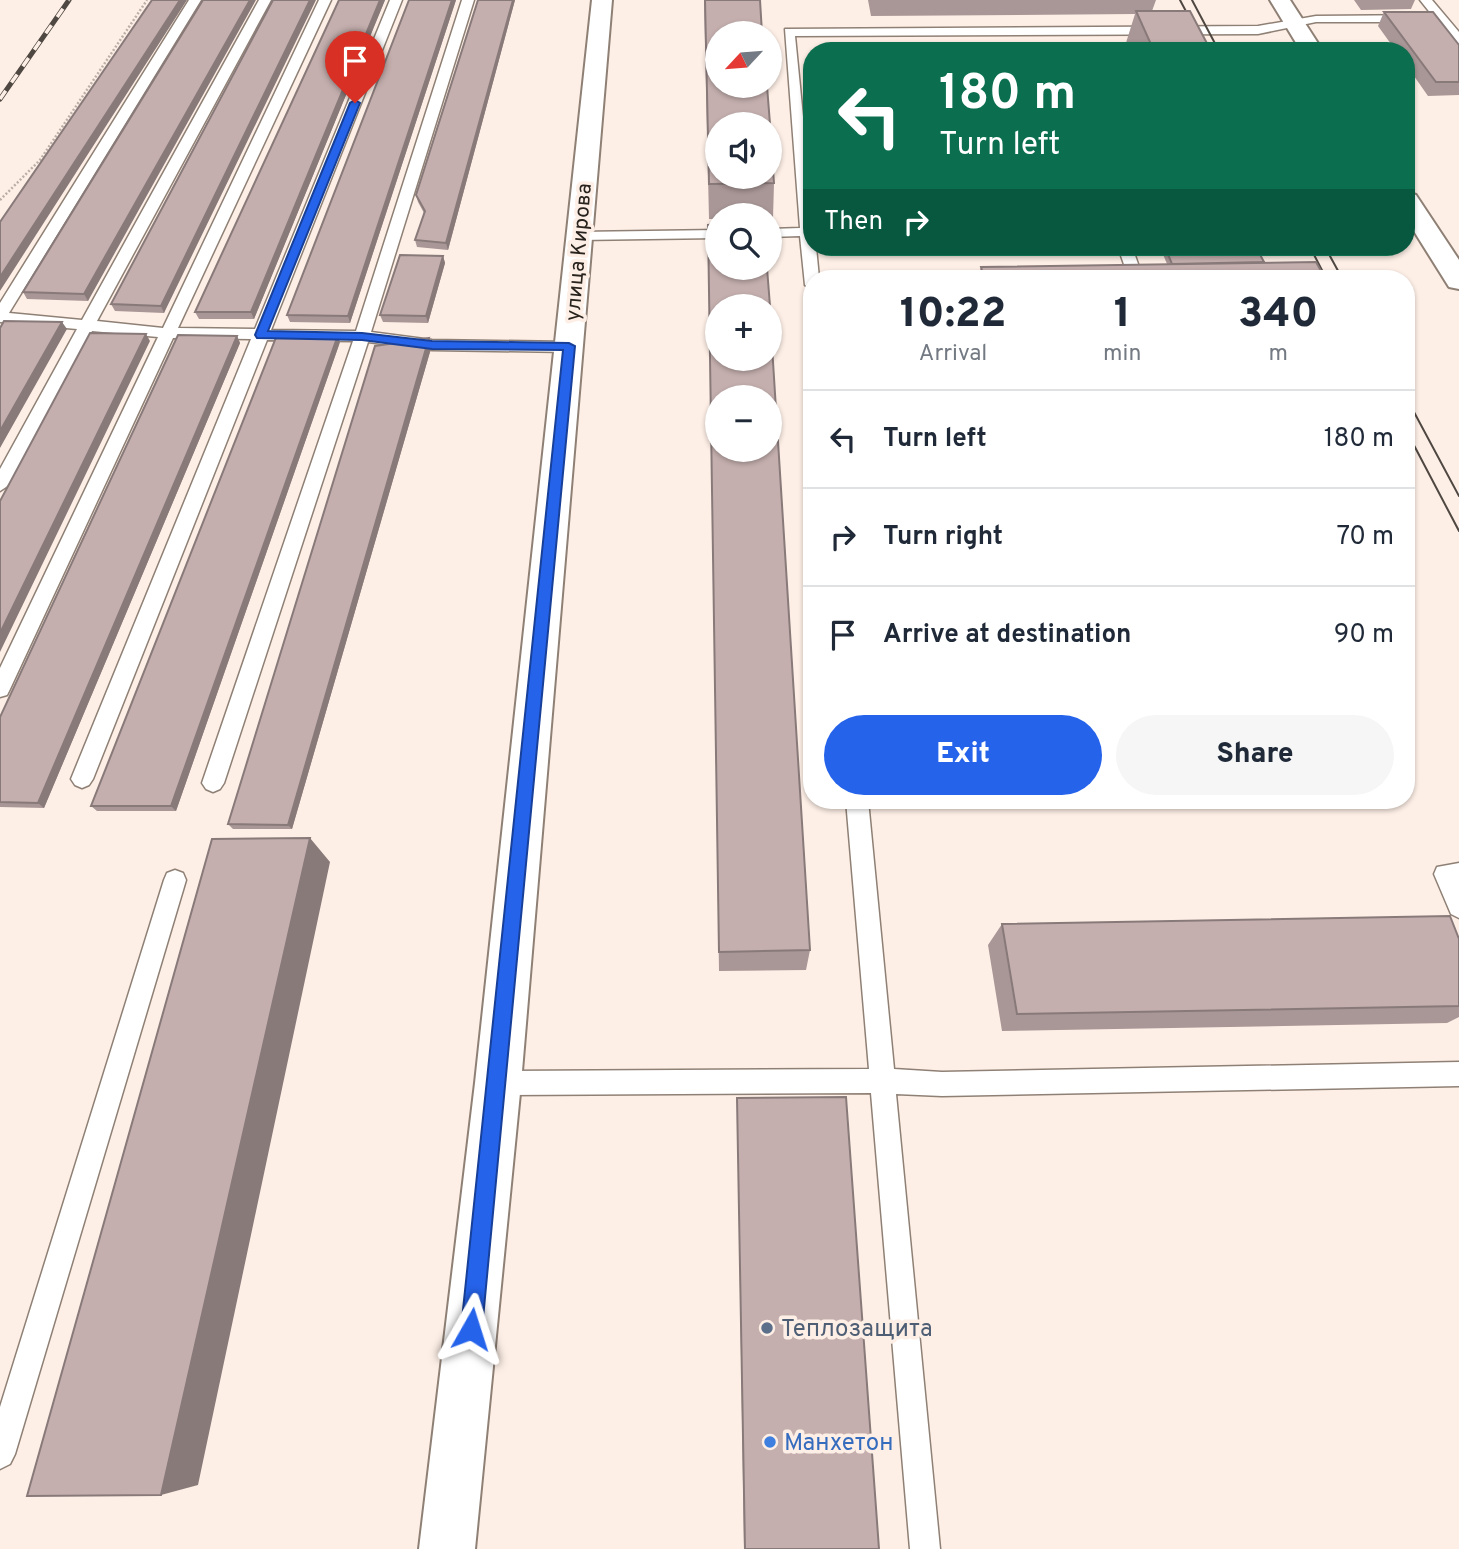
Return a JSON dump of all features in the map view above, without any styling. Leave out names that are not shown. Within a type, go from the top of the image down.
[{"type":"street","name":"улица Кирова","points":[[447,1549],[498,1083],[603,0]]},
{"type":"street","points":[[1280,0],[1306,42]]},
{"type":"street","points":[[1415,212],[1459,281]]},
{"type":"lane","points":[[195,0],[0,316],[168,334],[362,336],[432,345],[569,346]]},
{"type":"lane","points":[[0,485],[265,0]]},
{"type":"lane","points":[[0,690],[325,0]]},
{"type":"lane","points":[[82,779],[396,0]]},
{"type":"lane","points":[[213,783],[362,336],[468,0]]},
{"type":"lane","points":[[1426,0],[1459,40]]},
{"type":"lane","points":[[803,188],[789,33],[1048,36],[1258,30],[1315,19],[1441,18]]},
{"type":"lane","points":[[782,233],[803,232]]},
{"type":"lane","points":[[579,236],[705,234]]},
{"type":"lane","points":[[858,809],[925,1549]]},
{"type":"lane","points":[[1459,873],[1445,874],[1459,907]]},
{"type":"lane","points":[[0,1454],[175,880]]},
{"type":"lane","points":[[498,1083],[881,1081],[942,1084],[1459,1074]]},
{"type":"path","points":[[0,200],[40,160],[147,0]]},
{"type":"building","points":[[152,0],[180,0],[0,277],[0,222]]},
{"type":"building","points":[[203,0],[250,0],[84,294],[23,292]]},
{"type":"building","points":[[273,0],[310,0],[161,306],[111,304]]},
{"type":"building","points":[[339,0],[380,0],[251,312],[195,312]]},
{"type":"building","points":[[409,0],[452,0],[348,316],[287,315]]},
{"type":"building","points":[[478,0],[513,0],[446,243],[415,240],[425,211],[416,195]]},
{"type":"building","points":[[705,0],[760,0],[761,21],[705,21]]},
{"type":"building","points":[[1136,11],[1190,11],[1206,42],[1150,42]]},
{"type":"building","points":[[1384,12],[1433,12],[1459,45],[1459,82],[1436,82],[1415,54],[1415,42],[1406,42]]},
{"type":"building","points":[[707,98],[768,98],[769,112],[707,112]]},
{"type":"building","points":[[400,255],[443,256],[426,316],[380,315]]},
{"type":"building","points":[[1169,256],[1261,256],[1264,262],[1172,264]]},
{"type":"building","points":[[1316,262],[1320,270],[982,270],[981,267]]},
{"type":"building","points":[[709,280],[768,280],[769,294],[709,294]]},
{"type":"building","points":[[4,321],[62,322],[0,431],[0,328]]},
{"type":"building","points":[[90,333],[146,334],[0,633],[0,501]]},
{"type":"building","points":[[178,335],[237,336],[38,803],[0,802],[0,717]]},
{"type":"building","points":[[277,335],[338,335],[171,806],[91,806]]},
{"type":"building","points":[[429,338],[288,825],[228,824],[375,346]]},
{"type":"building","points":[[710,371],[774,371],[774,385],[710,385]]},
{"type":"building","points":[[712,462],[779,462],[810,950],[719,952]]},
{"type":"building","points":[[310,838],[161,1495],[27,1496],[212,839]]},
{"type":"building","points":[[1450,916],[1459,939],[1459,1006],[1017,1014],[1002,924]]},
{"type":"building","points":[[846,1097],[879,1549],[745,1549],[737,1098]]},
{"type":"tram line","points":[[1180,0],[1202,42]]},
{"type":"tram line","points":[[1192,0],[1214,42]]},
{"type":"tram line","points":[[1315,256],[1322,270]]},
{"type":"tram line","points":[[1330,256],[1338,270]]},
{"type":"tram line","points":[[1415,414],[1459,496]]},
{"type":"tram line","points":[[1415,447],[1459,531]]},
{"type":"railway","points":[[0,99],[69,0]]},
{"type":"place","name":"Теплозащита","points":[[767,1328]]},
{"type":"place","name":"Манхетон","points":[[770,1442]]},
{"type":"route","points":[[355,103],[261,335],[362,336],[432,345],[569,346],[498,1083],[471,1329]]}]
